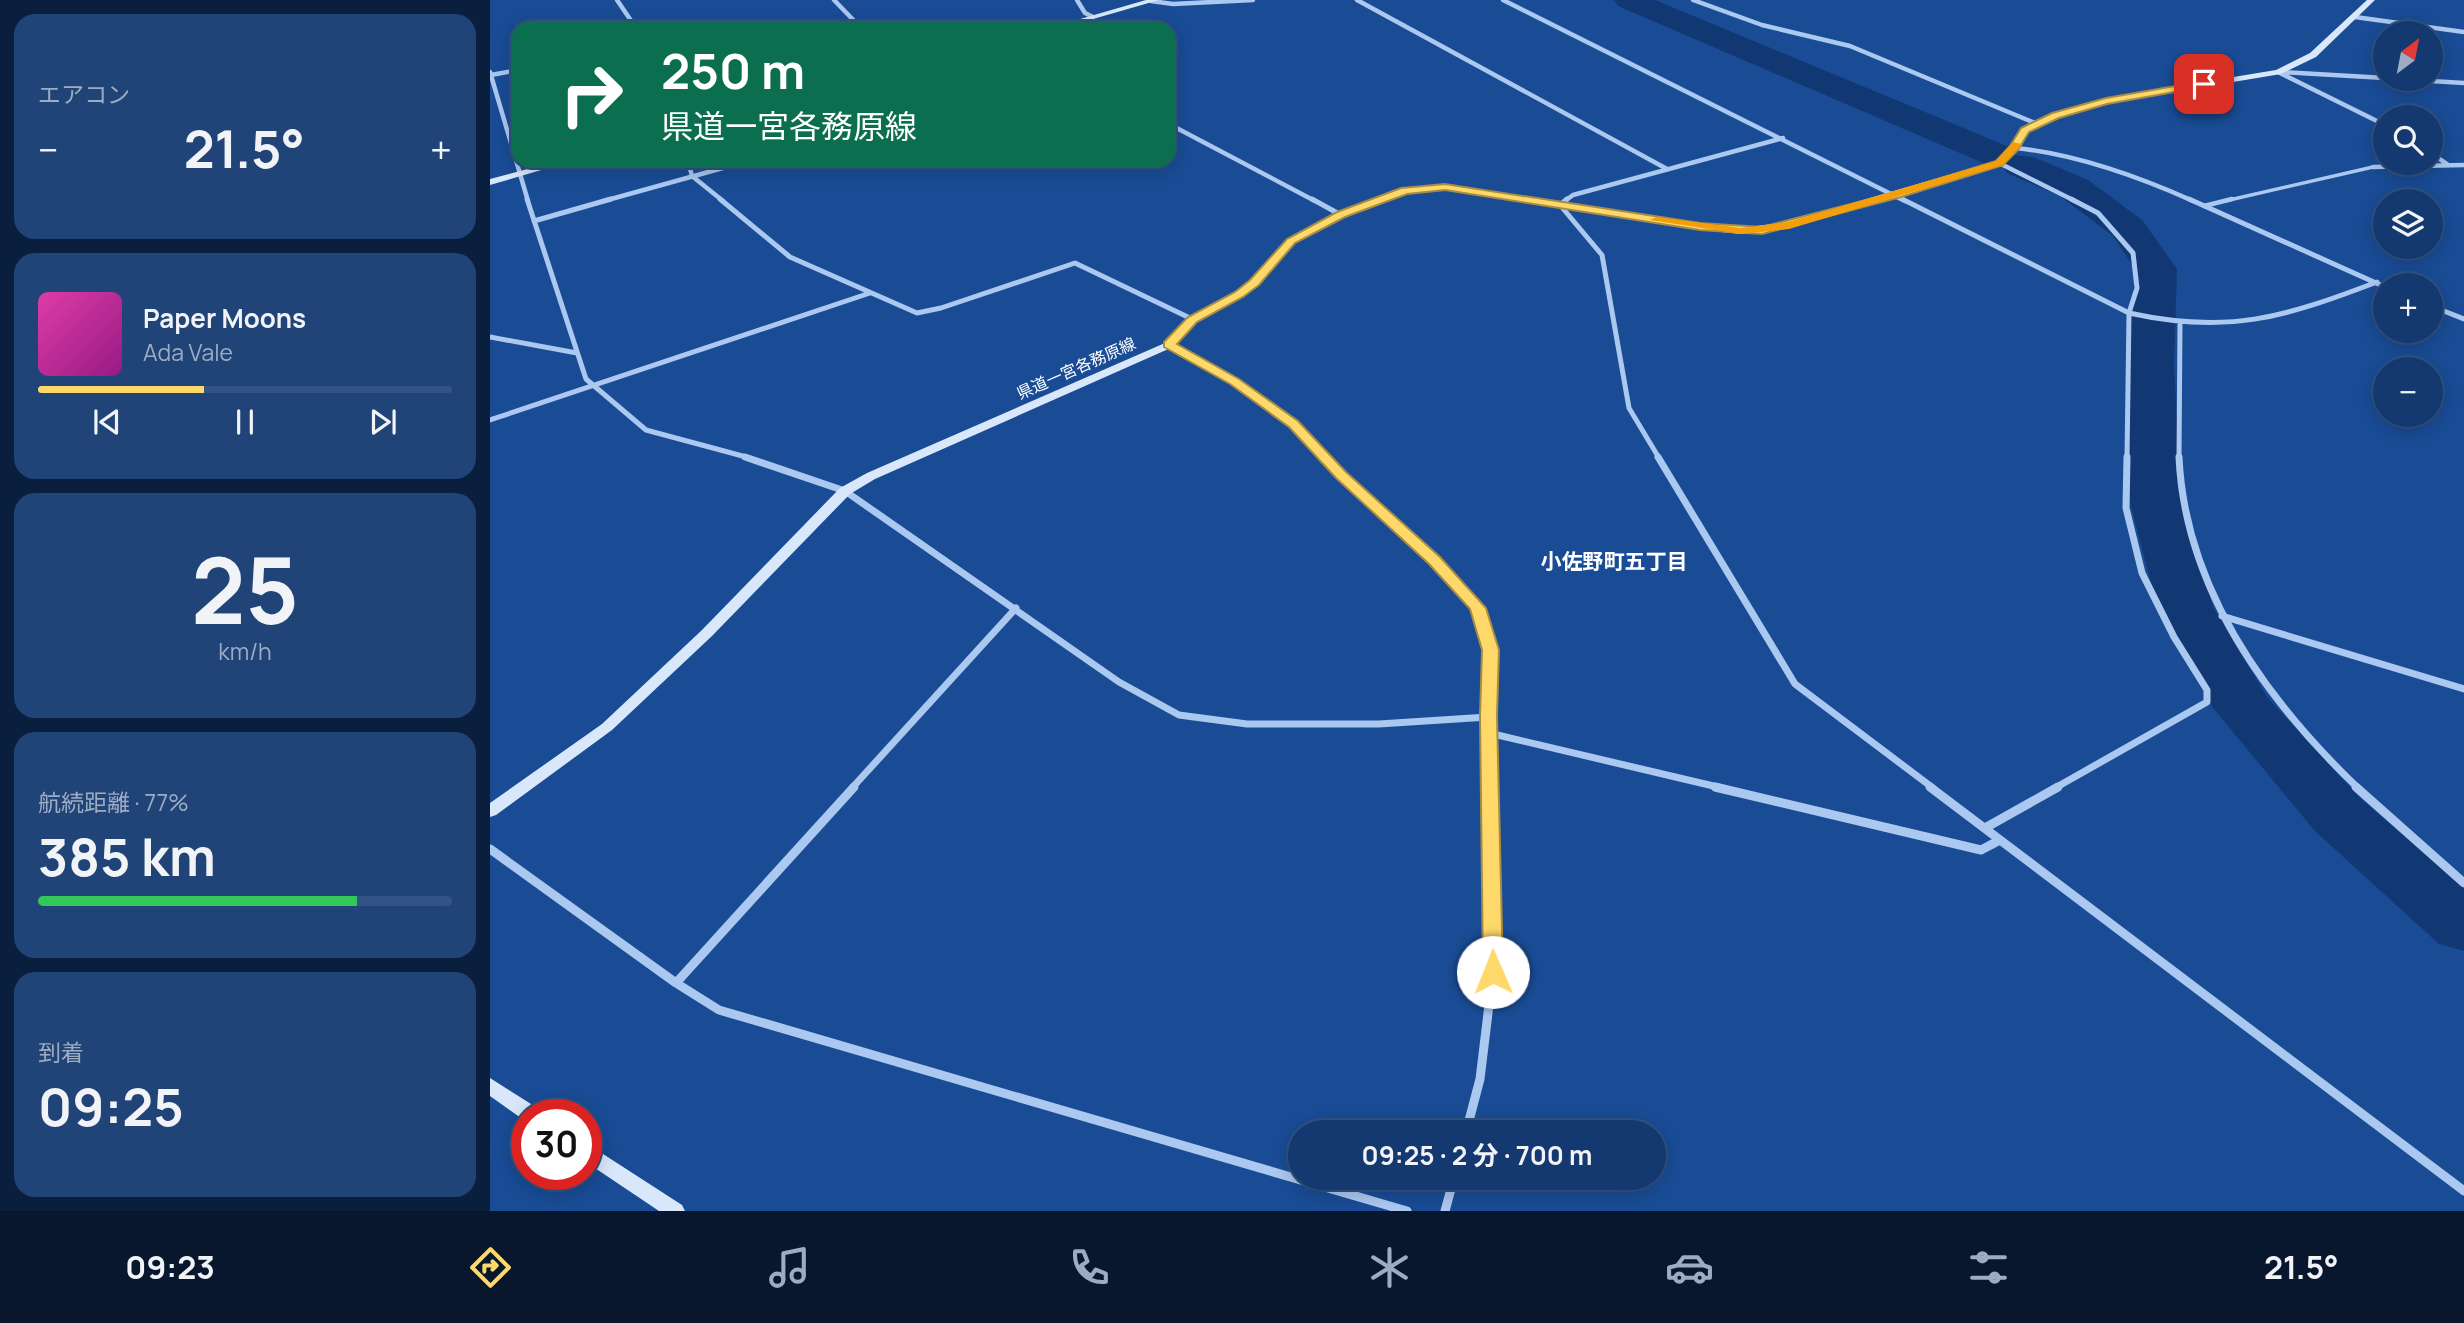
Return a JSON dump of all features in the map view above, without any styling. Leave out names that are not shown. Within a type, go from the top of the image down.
[{"type":"main road","points":[[1078,21],[1153,0]]},
{"type":"main road","points":[[2035,123],[2106,101],[2278,72],[2314,55],[2371,0]]},
{"type":"main road","name":"県道一宮各務原線","points":[[490,811],[607,727],[707,633],[845,491],[884,470],[1169,345],[1192,319],[1239,294],[1291,241],[1341,215],[1405,191],[1429,187],[1741,231],[1789,225],[1999,163],[2015,148],[2025,130],[2035,123]]},
{"type":"main road","points":[[490,182],[541,168]]},
{"type":"main road","points":[[490,1086],[511,1100]]},
{"type":"main road","points":[[602,1162],[675,1211]]},
{"type":"street","points":[[617,0],[631,21]]},
{"type":"street","points":[[834,0],[854,21]]},
{"type":"street","points":[[1077,0],[1085,13],[1093,17]]},
{"type":"street","points":[[1153,0],[1173,4],[1253,0]]},
{"type":"street","points":[[1357,0],[1667,170]]},
{"type":"street","points":[[1503,0],[2129,313],[2180,325],[2254,321],[2281,317],[2373,283]]},
{"type":"street","points":[[1693,0],[1762,25],[1850,46],[2035,123]]},
{"type":"street","points":[[2355,17],[2464,32]]},
{"type":"street","points":[[511,72],[490,76],[511,147]]},
{"type":"street","points":[[2278,72],[2373,77]]},
{"type":"street","points":[[2278,72],[2327,99],[2373,119]]},
{"type":"street","points":[[2443,82],[2464,83]]},
{"type":"street","points":[[1176,128],[1341,215]]},
{"type":"street","points":[[1783,138],[1573,195],[1560,205],[1602,255],[1629,408],[1795,684],[2464,1191]]},
{"type":"street","points":[[2015,148],[2044,151],[2148,181],[2373,281]]},
{"type":"street","points":[[2443,161],[2447,164]]},
{"type":"street","points":[[1985,828],[2207,702],[2207,690],[2174,637],[2141,573],[2126,508],[2129,313],[2137,288],[2133,253],[2098,213],[1999,163]]},
{"type":"street","points":[[2443,164],[2464,165]]},
{"type":"street","points":[[517,168],[586,379],[646,430],[731,452],[845,491],[1119,682],[1180,715],[1247,724],[1379,724],[1488,716]]},
{"type":"street","points":[[690,168],[692,176],[790,257],[917,313],[941,308],[1075,263],[1086,265],[1192,319]]},
{"type":"street","points":[[534,221],[722,168]]},
{"type":"street","points":[[490,420],[591,384],[871,293]]},
{"type":"street","points":[[2443,310],[2464,318]]},
{"type":"street","points":[[2180,325],[2182,496],[2203,576],[2221,616],[2268,691],[2383,815],[2464,883]]},
{"type":"street","points":[[490,337],[577,353]]},
{"type":"street","points":[[1169,345],[1234,382],[1294,424],[1341,475],[1435,561],[1478,608],[1491,650],[1488,716],[1493,972],[1480,1079],[1469,1120]]},
{"type":"street","points":[[676,983],[1016,608]]},
{"type":"street","points":[[2221,616],[2464,690]]},
{"type":"street","points":[[1489,733],[1981,850],[2000,840]]},
{"type":"street","points":[[490,849],[676,983],[719,1010],[1407,1211]]},
{"type":"street","points":[[1445,1211],[1451,1190]]},
{"type":"lane","points":[[2204,206],[2373,167]]},
{"type":"waterway","points":[[1629,0],[1996,155]]},
{"type":"waterway","points":[[2020,165],[2074,188],[2128,228],[2156,269],[2151,366],[2156,502],[2185,607],[2243,708],[2338,815],[2464,926]]},
{"type":"slow traffic","points":[[1656,220],[1741,231],[1789,225],[1999,163],[2017,144]]},
{"type":"district","name":"小佐野町五丁目","points":[[1614,562]]},
{"type":"route","points":[[1493,972],[1488,716],[1491,650],[1478,608],[1435,561],[1341,475],[1294,424],[1234,382],[1169,345],[1192,319],[1239,294],[1254,282],[1291,241],[1341,215],[1405,191],[1445,187],[1700,227],[1762,230],[1897,195],[1999,163],[2015,148],[2025,130],[2035,123],[2055,116],[2106,101],[2204,84]]}]
